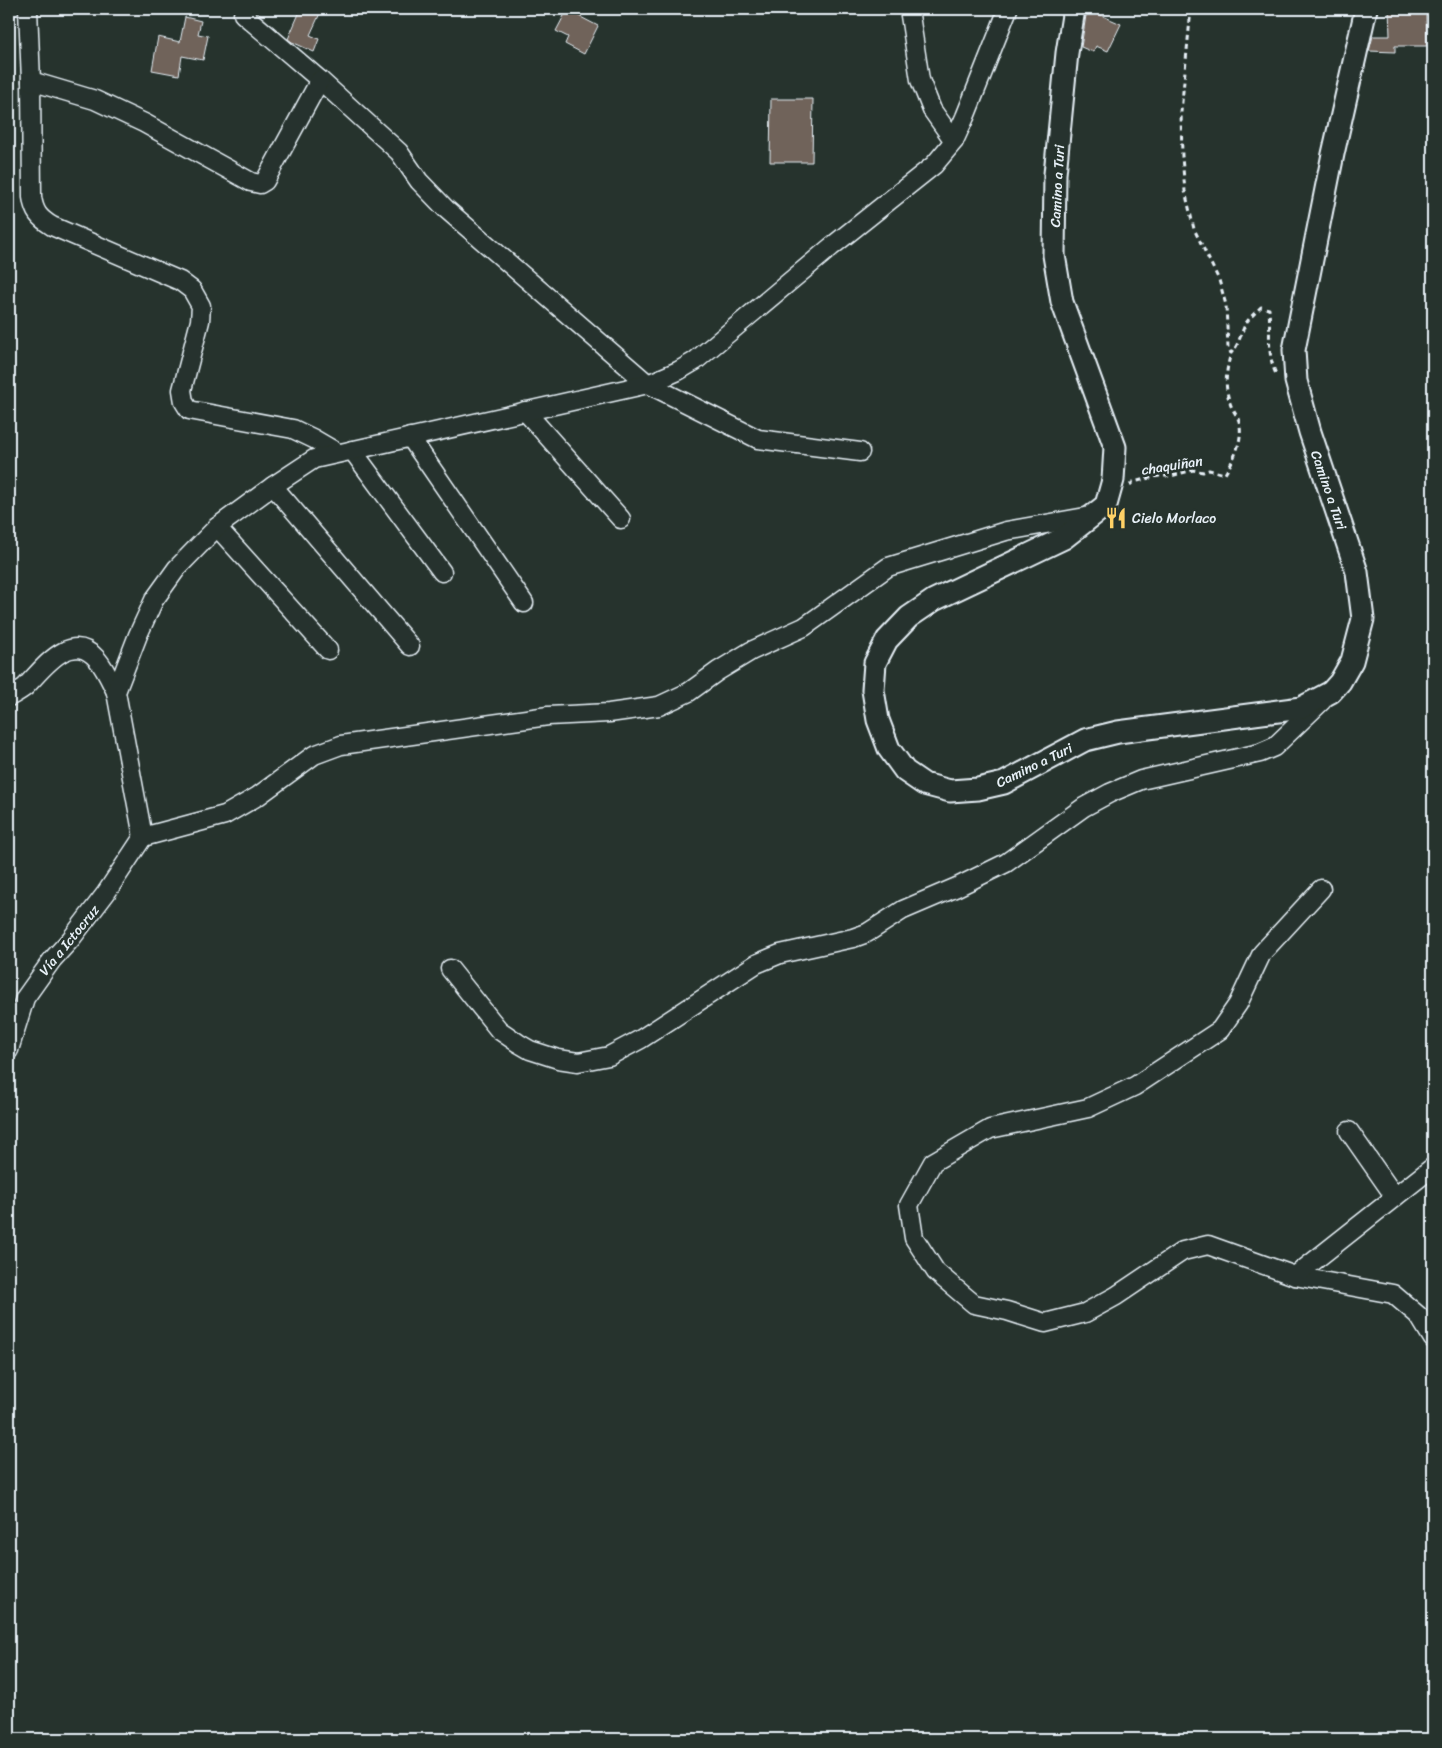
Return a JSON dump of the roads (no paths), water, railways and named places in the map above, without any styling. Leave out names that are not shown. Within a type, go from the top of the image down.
[{"type":"main road","name":"Camino a Turi","points":[[1074,9],[1067,53],[1055,174],[1054,255],[1062,302],[1115,447],[1113,480],[1106,504],[1064,538],[934,600],[909,617],[887,640],[875,663],[873,690],[878,720],[889,749],[905,770],[924,784],[950,791],[978,789],[1004,783],[1085,740],[1118,732],[1301,708],[1332,692],[1352,661],[1363,619],[1361,593],[1357,572],[1310,432],[1296,380],[1294,350],[1333,154],[1366,9]]},
{"type":"street","points":[[28,9],[32,81],[32,197],[33,207],[39,218],[52,226],[180,281],[192,290],[201,306],[200,322],[182,390],[184,402],[189,410],[293,430],[345,451],[442,572]]},
{"type":"street","points":[[116,692],[154,600],[177,568],[217,527],[273,486],[314,460],[345,451],[648,384],[678,372],[696,361],[831,247],[934,165],[954,141],[966,117],[1008,9]]},
{"type":"street","points":[[909,12],[920,80],[932,110],[954,141]]},
{"type":"street","points":[[243,14],[320,80],[399,152],[419,181],[446,209],[648,384],[758,439],[860,452]]},
{"type":"street","points":[[32,81],[95,100],[144,123],[251,182],[260,184],[265,181],[320,80]]},
{"type":"street","points":[[525,411],[622,518]]},
{"type":"street","points":[[410,437],[524,603]]},
{"type":"street","points":[[273,486],[410,646]]},
{"type":"street","points":[[9,698],[23,688],[53,657],[70,649],[87,650],[98,660],[116,692],[143,837],[225,816],[258,796],[314,755],[341,745],[548,716],[609,713],[659,706],[689,692],[718,671],[752,651],[804,626],[888,568],[1006,531],[1091,516]]},
{"type":"street","points":[[217,527],[328,650]]},
{"type":"street","points":[[450,969],[499,1030],[530,1050],[558,1060],[578,1062],[609,1056],[641,1039],[756,964],[780,954],[853,938],[867,933],[903,910],[1006,863],[1084,806],[1110,793],[1141,780],[1260,753],[1274,747],[1332,692]]},
{"type":"street","name":"Vía a Ictocruz","points":[[9,1050],[25,998],[52,960],[71,939],[106,893],[143,837]]},
{"type":"street","points":[[1321,889],[1262,954],[1238,1004],[1220,1030],[1135,1086],[1088,1108],[990,1129],[933,1162],[908,1205],[914,1238],[936,1272],[974,1304],[1007,1311],[1045,1323],[1085,1313],[1116,1296],[1183,1251],[1208,1245],[1295,1276],[1393,1294],[1418,1316],[1433,1339]]},
{"type":"street","points":[[1349,1131],[1395,1197]]},
{"type":"street","points":[[1295,1276],[1433,1166]]},
{"type":"place","name":"Cielo Morlaco","points":[[1116,518]]}]
